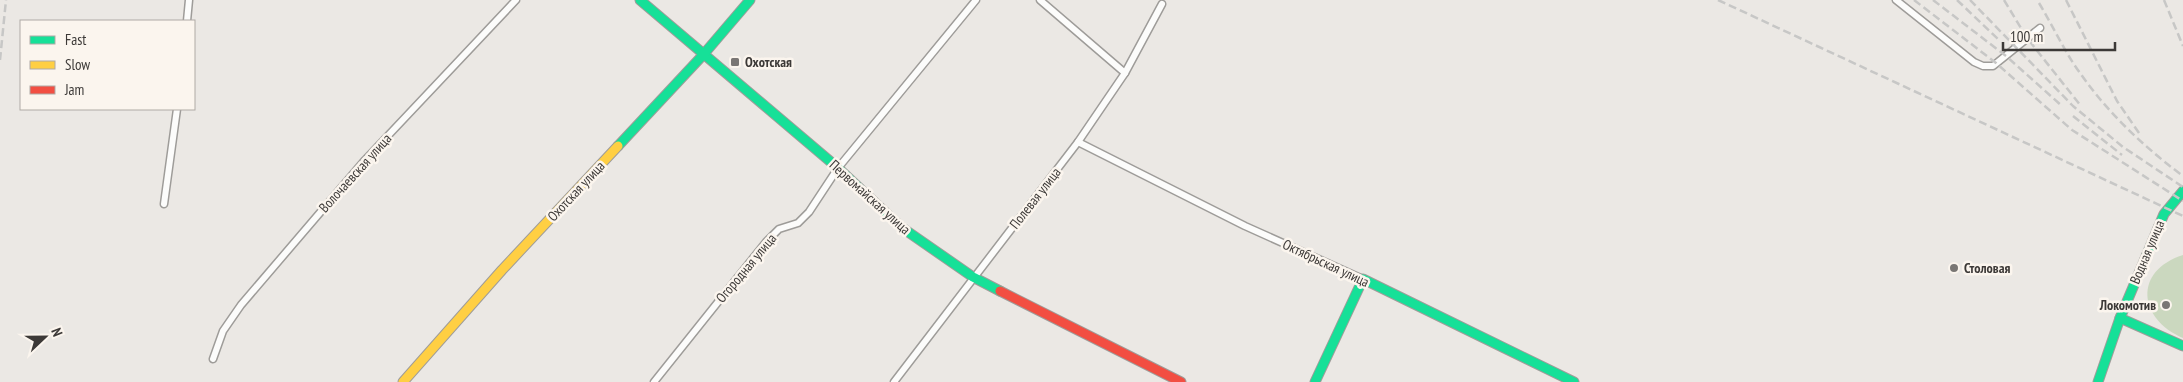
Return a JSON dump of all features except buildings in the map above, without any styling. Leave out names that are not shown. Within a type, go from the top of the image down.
[{"type":"main road","name":"Первомайская улица","points":[[640,0],[838,168],[901,227],[973,277],[1181,382]]},
{"type":"main road","name":"Охотская улица","points":[[403,382],[502,270],[703,55],[750,0]]},
{"type":"main road","name":"Водная улица","points":[[2098,382],[2120,318],[2164,214],[2183,191]]},
{"type":"main road","points":[[1315,382],[1363,280]]},
{"type":"main road","name":"Октябрьская улица","points":[[1363,280],[1574,382]]},
{"type":"main road","points":[[2120,318],[2183,346]]},
{"type":"street","points":[[186,20],[189,0]]},
{"type":"street","name":"Волочаевская улица","points":[[213,359],[223,331],[240,304],[365,160],[516,0]]},
{"type":"street","name":"Огородная улица","points":[[654,382],[766,242],[779,229],[798,223],[809,212],[838,168],[976,0]]},
{"type":"street","points":[[1040,0],[1125,73]]},
{"type":"street","points":[[1896,0],[1974,62],[1983,66],[1993,66],[2040,28]]},
{"type":"street","name":"Полевая улица","points":[[894,382],[1078,142],[1125,73],[1162,4]]},
{"type":"street","points":[[164,204],[177,110]]},
{"type":"street","name":"Октябрьская улица","points":[[1078,142],[1245,226],[1363,280]]},
{"type":"green space","name":"Локомотив","points":[[2183,255],[2183,338],[2168,330],[2157,319],[2150,308],[2147,295],[2149,283],[2156,272],[2167,262]]},
{"type":"railway","points":[[0,60],[6,0]]},
{"type":"railway","points":[[1718,0],[2183,216]]},
{"type":"railway","points":[[1914,0],[1996,63],[2072,130],[2183,201]]},
{"type":"railway","points":[[1933,0],[2006,56],[2062,106]]},
{"type":"railway","points":[[1957,0],[1998,39]]},
{"type":"railway","points":[[1970,0],[2073,106],[2123,147],[2183,187]]},
{"type":"railway","points":[[2004,0],[2027,38],[2081,106]]},
{"type":"railway","points":[[2066,0],[2117,101],[2139,133]]},
{"type":"railway","points":[[2164,0],[2183,46]]},
{"type":"railway","points":[[2039,3],[2074,65],[2102,102],[2154,153],[2183,176]]},
{"type":"railway","points":[[2073,116],[2122,155]]},
{"type":"traffic: fast","points":[[640,0],[838,168],[901,227],[973,277],[1000,291]]},
{"type":"traffic: fast","points":[[618,146],[703,55],[750,0]]},
{"type":"traffic: fast","points":[[2098,382],[2120,318],[2164,214],[2183,191]]},
{"type":"traffic: fast","points":[[1315,382],[1363,279],[1574,382]]},
{"type":"traffic: fast","points":[[2120,318],[2183,346]]},
{"type":"traffic: slow","points":[[403,382],[502,270],[618,146]]},
{"type":"traffic: jam","points":[[1000,291],[1181,382]]},
{"type":"place","name":"Охотская","points":[[735,62]]},
{"type":"place","name":"Столовая","points":[[1954,268]]},
{"type":"place","name":"Локомотив","points":[[2166,305]]}]
